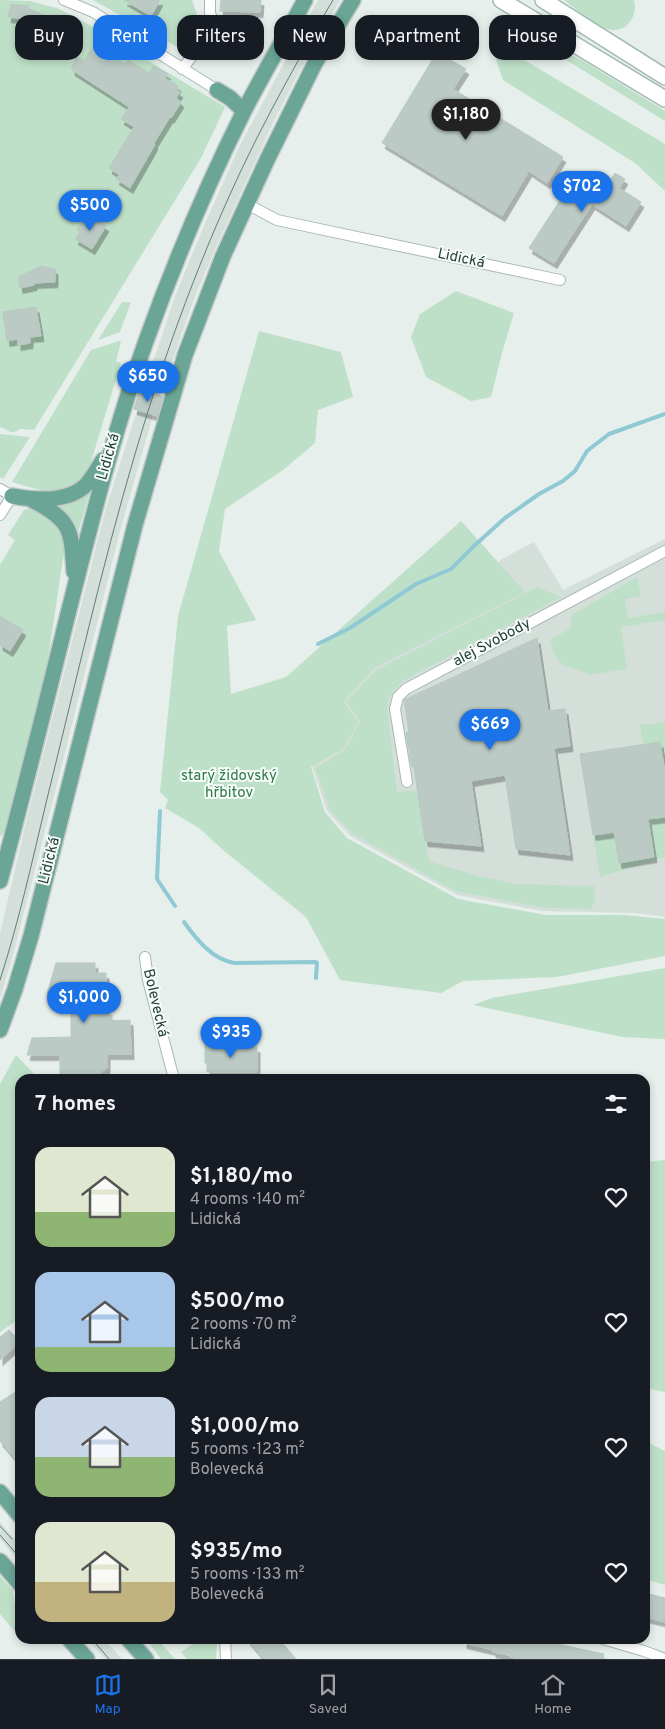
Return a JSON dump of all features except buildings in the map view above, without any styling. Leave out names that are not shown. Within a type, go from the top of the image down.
[{"type":"main road","name":"Lidická","points":[[0,881],[112,444],[145,342],[206,192],[244,111],[305,0]]},
{"type":"main road","name":"Lidická","points":[[0,1030],[18,981],[33,930],[116,595],[153,458],[185,355],[203,305],[247,204],[315,63],[353,0]]},
{"type":"main road","points":[[217,90],[230,98],[244,111]]},
{"type":"main road","points":[[30,499],[66,496],[77,492],[93,477],[112,444]]},
{"type":"main road","points":[[6,492],[30,499],[52,510],[64,521],[72,541],[75,586]]},
{"type":"main road","points":[[0,1492],[15,1510]]},
{"type":"main road","points":[[0,1561],[15,1578]]},
{"type":"main road","points":[[74,1644],[87,1659]]},
{"type":"main road","points":[[132,1644],[146,1659]]},
{"type":"street","points":[[64,0],[93,12],[217,90]]},
{"type":"street","points":[[182,69],[215,27],[210,13],[210,0]]},
{"type":"street","points":[[501,0],[665,99]]},
{"type":"street","points":[[543,0],[665,77]]},
{"type":"street","points":[[612,67],[622,51]]},
{"type":"street","name":"Lidická","points":[[247,204],[277,220],[560,280]]},
{"type":"street","points":[[0,516],[6,492]]},
{"type":"street","name":"alej Svobody","points":[[406,782],[395,709],[398,697],[406,688],[665,551]]},
{"type":"street","name":"Bolevecká","points":[[146,957],[148,980],[173,1074]]},
{"type":"street","points":[[226,1644],[226,1659]]},
{"type":"street","points":[[621,1644],[665,1659]]},
{"type":"shaded area","points":[[318,0],[340,0],[331,15],[310,15]]},
{"type":"shaded area","points":[[286,60],[306,60],[273,123],[216,247],[194,299],[153,415],[120,531],[62,765],[12,959],[0,998],[0,934],[26,822],[106,508],[175,296],[239,147]]},
{"type":"shaded area","points":[[665,539],[665,917],[635,913],[542,911],[457,895],[350,836],[327,811],[312,767],[312,741],[375,653],[502,559],[534,542],[563,590]]},
{"type":"shaded area","points":[[0,1522],[15,1539],[15,1556],[0,1539]]},
{"type":"shaded area","points":[[92,1644],[108,1644],[122,1659],[105,1659]]},
{"type":"green space","points":[[0,0],[30,1],[57,8],[71,15],[15,15],[15,60],[83,60],[83,21],[93,27],[93,60],[147,60],[225,107],[201,158],[34,430],[20,429],[12,432],[0,427]]},
{"type":"green space","points":[[93,0],[192,0],[197,15],[177,15],[177,47],[167,41],[167,15],[120,15]]},
{"type":"green space","points":[[564,0],[634,0],[633,18],[622,29],[605,28],[587,18]]},
{"type":"green space","points":[[576,57],[582,60],[665,111],[665,121],[566,60],[576,60]]},
{"type":"green space","points":[[496,60],[524,60],[665,144],[665,191],[635,163],[503,80]]},
{"type":"green space","points":[[456,291],[514,313],[491,397],[471,401],[426,377],[411,337],[420,314]]},
{"type":"green space","points":[[122,302],[131,302],[120,332],[98,340]]},
{"type":"green space","name":"starý židovský hřbitov","points":[[259,331],[341,352],[353,397],[318,410],[315,443],[283,470],[225,509],[219,551],[256,620],[227,626],[231,694],[286,677],[461,521],[525,592],[374,668],[344,702],[358,722],[344,748],[311,767],[325,812],[347,838],[458,899],[546,915],[625,915],[665,919],[665,956],[557,977],[463,981],[441,993],[340,980],[306,917],[223,850],[199,828],[165,808],[168,800],[160,792],[178,616]]},
{"type":"green space","points":[[121,342],[116,361],[121,363],[87,475],[70,488],[51,491],[12,482],[91,350]]},
{"type":"green space","points":[[0,434],[30,437],[3,479],[0,477]]},
{"type":"green space","points":[[87,493],[89,495],[78,533],[60,505]]},
{"type":"green space","points":[[32,507],[62,526],[65,546],[44,685],[22,764],[7,828],[0,837],[0,565],[15,540],[8,535],[24,510]]},
{"type":"green space","points":[[637,577],[641,596],[625,599],[628,618],[665,612],[665,620],[621,627],[627,669],[589,675],[565,666],[558,660],[550,639],[570,629],[572,615]]},
{"type":"green space","points":[[537,587],[561,597],[403,681],[395,689],[389,698],[387,707],[397,792],[417,790],[429,861],[478,876],[517,884],[594,886],[595,903],[590,909],[545,908],[455,891],[353,834],[330,810],[315,768],[345,750],[360,721],[346,702],[376,670]]},
{"type":"green space","points":[[665,722],[665,766],[663,766],[660,742],[643,744],[640,725]]},
{"type":"green space","points":[[665,817],[665,857],[600,877],[593,837],[615,834],[619,862],[654,857],[648,819]]},
{"type":"green space","points":[[665,968],[665,1039],[622,1037],[473,1005],[492,998]]},
{"type":"green space","points":[[16,1055],[34,1074],[15,1074],[15,1322],[0,1332],[0,1084]]},
{"type":"green space","points":[[665,1160],[665,1392],[650,1389],[650,1162]]},
{"type":"green space","points":[[650,1444],[665,1451],[665,1585],[650,1580]]},
{"type":"green space","points":[[0,1576],[13,1591],[15,1631],[0,1614]]},
{"type":"green space","points":[[150,1644],[162,1644],[175,1659],[161,1659]]},
{"type":"green space","points":[[193,1644],[217,1644],[216,1659],[187,1659],[181,1652]]},
{"type":"waterway","points":[[318,644],[350,628],[416,584],[451,569],[505,518],[539,494],[563,481],[575,471],[587,451],[609,434],[665,414]]},
{"type":"waterway","points":[[160,811],[157,879],[175,906]]},
{"type":"waterway","points":[[184,922],[206,948],[226,961],[234,963],[316,962],[316,978]]},
{"type":"tram line","points":[[0,980],[25,891],[111,541],[135,454],[159,378],[200,265],[231,192],[278,97],[333,0]]},
{"type":"tram line","points":[[0,1526],[12,1539]]},
{"type":"tram line","points":[[0,1535],[15,1552]]},
{"type":"tram line","points":[[96,1644],[109,1659]]}]
